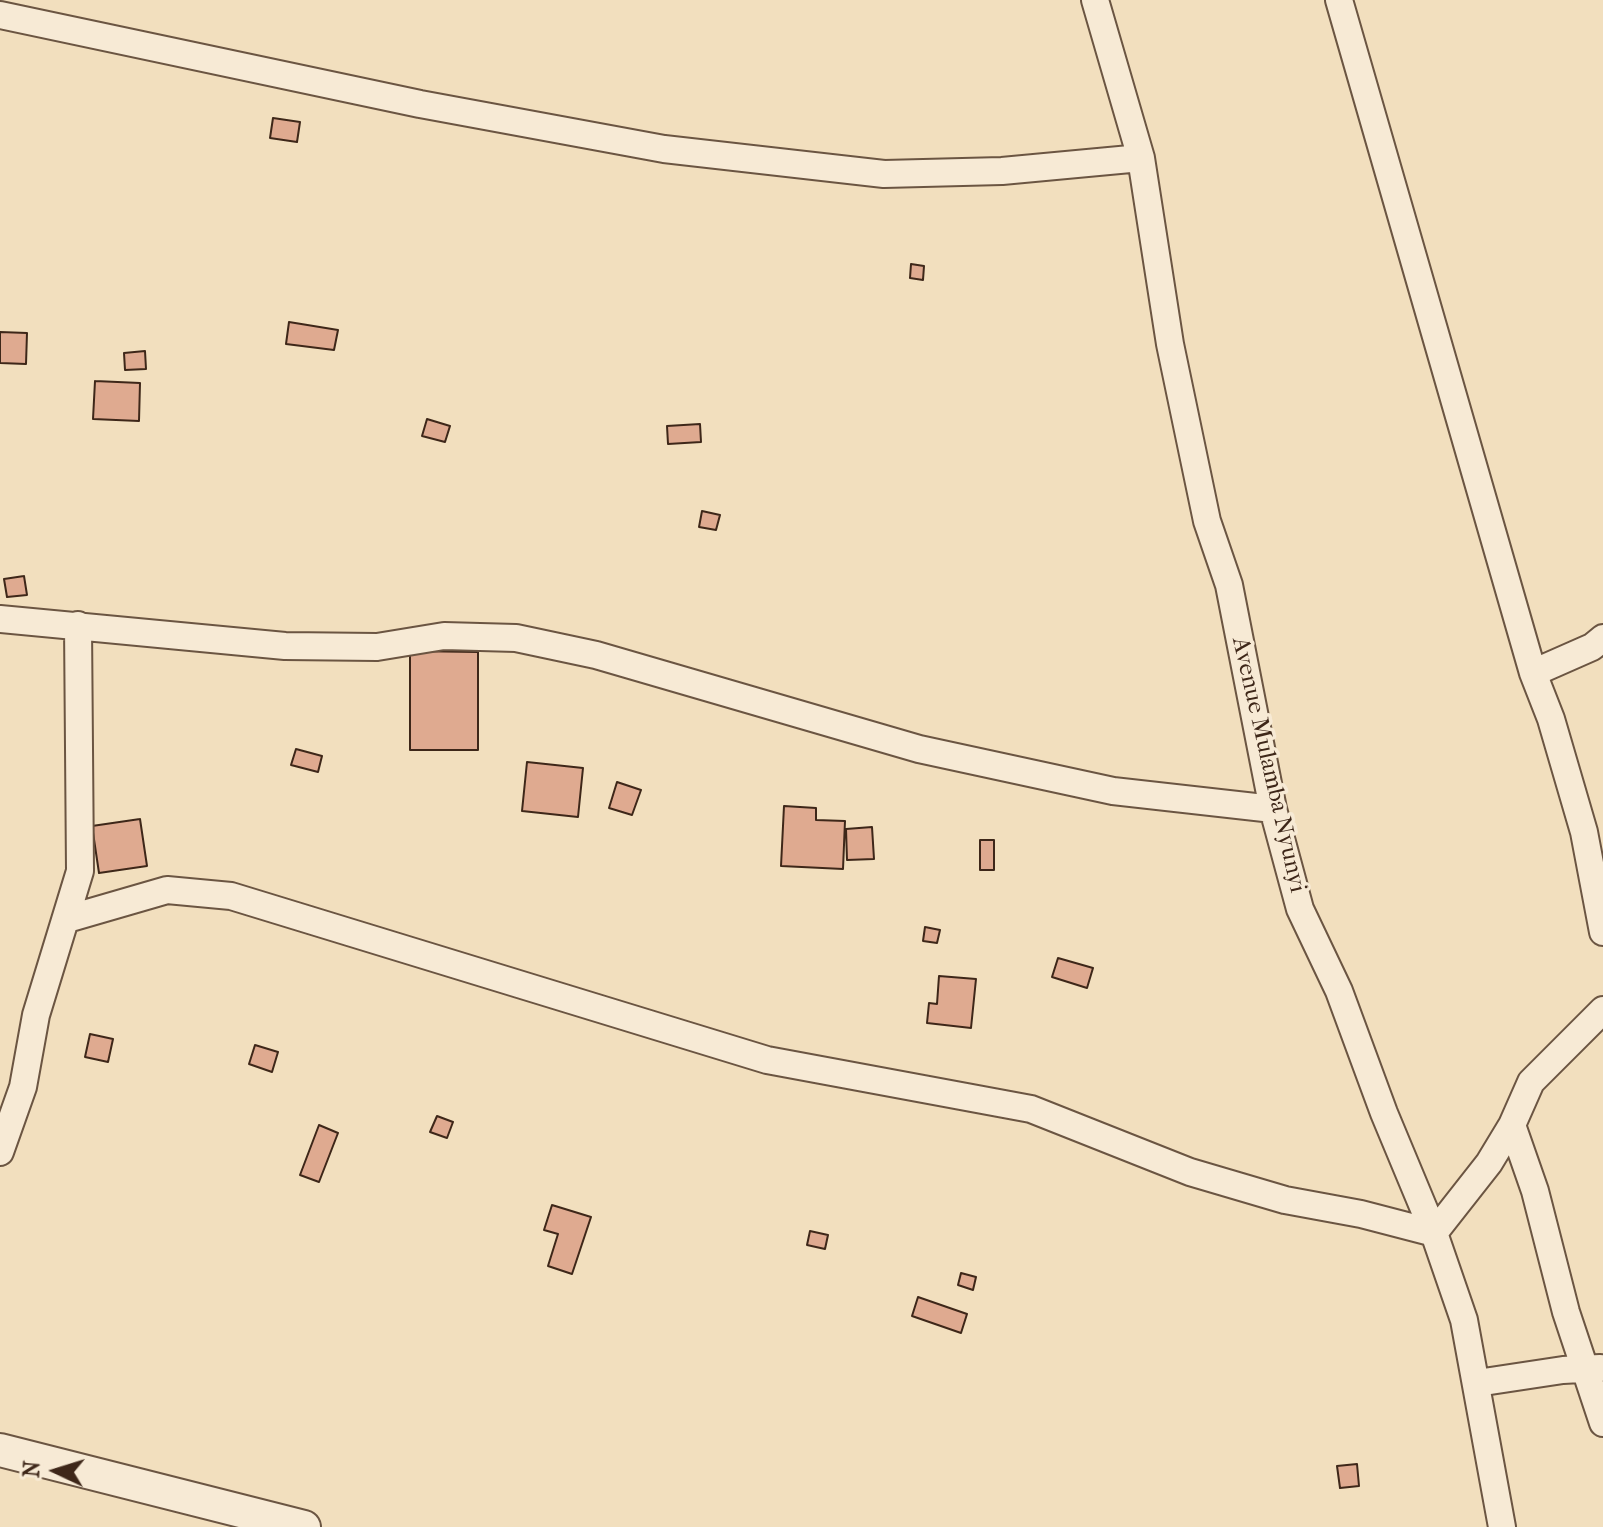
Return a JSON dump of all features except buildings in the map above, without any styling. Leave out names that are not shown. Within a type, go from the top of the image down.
[{"type":"street","name":"Avenue Mulamba Nyunyi","points":[[1095,0],[1141,158],[1185,415],[1207,521],[1229,585],[1273,809],[1300,909],[1339,991],[1384,1113],[1434,1233],[1464,1320],[1502,1527]]},
{"type":"street","points":[[1339,0],[1533,673],[1551,719],[1584,832],[1603,932]]},
{"type":"street","points":[[0,15],[420,104],[680,151],[884,174],[1002,171],[1141,158]]},
{"type":"street","points":[[0,619],[285,646],[377,647],[444,636],[516,638],[596,655],[919,749],[1113,791],[1273,809]]},
{"type":"street","points":[[0,1152],[23,1087],[36,1015],[80,871],[78,625]]},
{"type":"street","points":[[1533,673],[1592,647],[1603,638]]},
{"type":"street","points":[[67,919],[167,890],[231,896],[767,1060],[1031,1109],[1190,1172],[1285,1200],[1361,1214],[1434,1233],[1489,1163],[1512,1125],[1531,1082],[1603,1010]]},
{"type":"street","points":[[1512,1125],[1535,1191],[1566,1312],[1594,1368],[1603,1423]]},
{"type":"street","points":[[1477,1383],[1594,1368]]},
{"type":"street","points":[[0,1450],[304,1527]]}]
